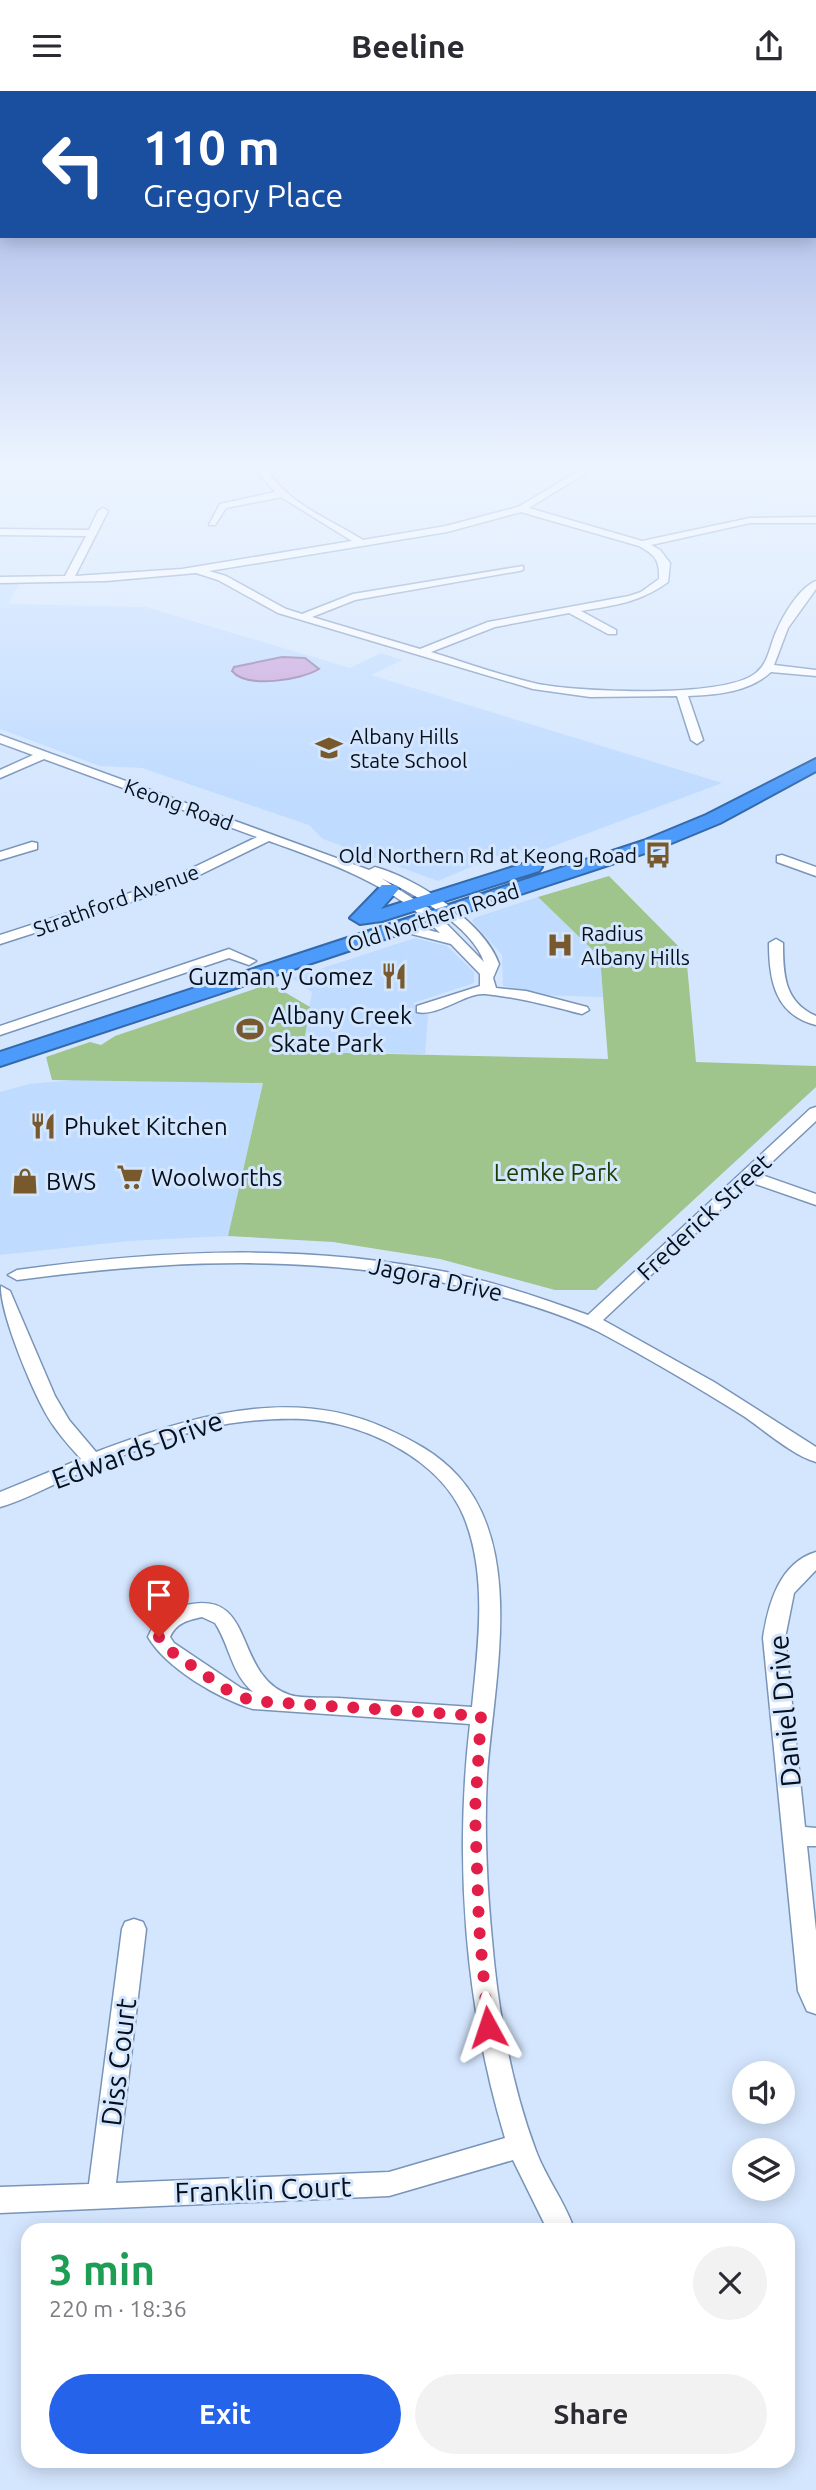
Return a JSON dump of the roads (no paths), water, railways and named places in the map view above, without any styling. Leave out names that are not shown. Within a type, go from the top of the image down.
[{"type":"highway","name":"Old Northern Road","points":[[0,1059],[401,927],[430,908],[638,835],[710,806],[816,753]]},
{"type":"highway","name":"Old Northern Road","points":[[0,1047],[239,957],[357,923],[430,908],[650,845],[722,814],[816,764]]},
{"type":"highway","points":[[357,923],[363,911],[389,889]]},
{"type":"street","points":[[68,579],[70,575]]},
{"type":"street","points":[[0,578],[68,579],[150,575]]},
{"type":"street","points":[[225,575],[265,604],[302,617],[552,691],[590,694],[736,688],[762,677],[783,628],[808,590],[816,584]]},
{"type":"street","points":[[302,617],[353,597],[479,575]]},
{"type":"street","points":[[422,652],[474,629],[573,611],[645,594],[664,580],[664,575]]},
{"type":"street","points":[[573,611],[612,632]]},
{"type":"street","points":[[768,668],[816,673]]},
{"type":"street","points":[[682,692],[696,740]]},
{"type":"street","name":"Keong Road","points":[[0,739],[358,869],[385,874],[430,908]]},
{"type":"street","points":[[0,773],[43,755]]},
{"type":"street","name":"Strathford Avenue","points":[[0,940],[166,886],[269,836]]},
{"type":"street","points":[[0,856],[32,846]]},
{"type":"street","points":[[782,859],[816,871]]},
{"type":"street","name":"Keong Road","points":[[358,869],[389,889],[430,908]]},
{"type":"street","points":[[430,908],[486,972],[487,988]]},
{"type":"street","points":[[430,908],[490,954],[492,964],[486,972]]},
{"type":"street","points":[[401,927],[458,942]]},
{"type":"street","points":[[776,943],[777,985],[801,1016],[816,1021]]},
{"type":"street","name":"Old Northern Road","points":[[0,1031],[239,957]]},
{"type":"street","points":[[422,1009],[487,988],[501,994],[526,995],[582,1010]]},
{"type":"street","name":"Frederick Street","points":[[591,1322],[816,1112]]},
{"type":"street","points":[[748,1176],[816,1200]]},
{"type":"street","name":"Jagora Drive","points":[[9,1271],[183,1255],[259,1254],[385,1266],[454,1279],[532,1300],[591,1322],[706,1383],[816,1456]]},
{"type":"street","points":[[9,1271],[15,1283],[1,1291],[46,1396],[61,1423],[94,1462]]},
{"type":"street","name":"Edwards Drive","points":[[0,1500],[188,1425],[233,1415],[276,1412],[352,1422],[401,1441],[427,1457],[453,1480],[470,1505],[480,1532],[491,1641],[481,1716],[475,1811],[488,2027],[521,2145],[558,2223]]},
{"type":"street","name":"Daniel Drive","points":[[816,1559],[789,1582],[779,1599],[774,1638],[806,1837],[810,1991],[816,2003]]},
{"type":"street","points":[[283,1701],[260,1688],[247,1673],[230,1629],[219,1614],[207,1609],[195,1610],[174,1617],[163,1625],[159,1637],[166,1648],[233,1694],[253,1701],[481,1716]]},
{"type":"street","name":"Diss Court","points":[[101,2195],[134,1929]]},
{"type":"street","name":"Franklin Court","points":[[0,2200],[388,2184],[521,2145]]},
{"type":"place","name":"Albany Hills State School","points":[[329,748]]},
{"type":"place","name":"Old Northern Rd at Keong Road","points":[[658,855]]},
{"type":"place","name":"Radius Albany Hills","points":[[560,945]]},
{"type":"place","name":"Guzman y Gomez","points":[[394,976]]},
{"type":"place","name":"Albany Creek Skate Park","points":[[250,1029]]},
{"type":"place","name":"Phuket Kitchen","points":[[43,1126]]},
{"type":"place","name":"Woolworths","points":[[130,1177]]},
{"type":"place","name":"BWS","points":[[25,1181]]},
{"type":"park label","name":"Lemke Park","points":[[556,1172]]}]
